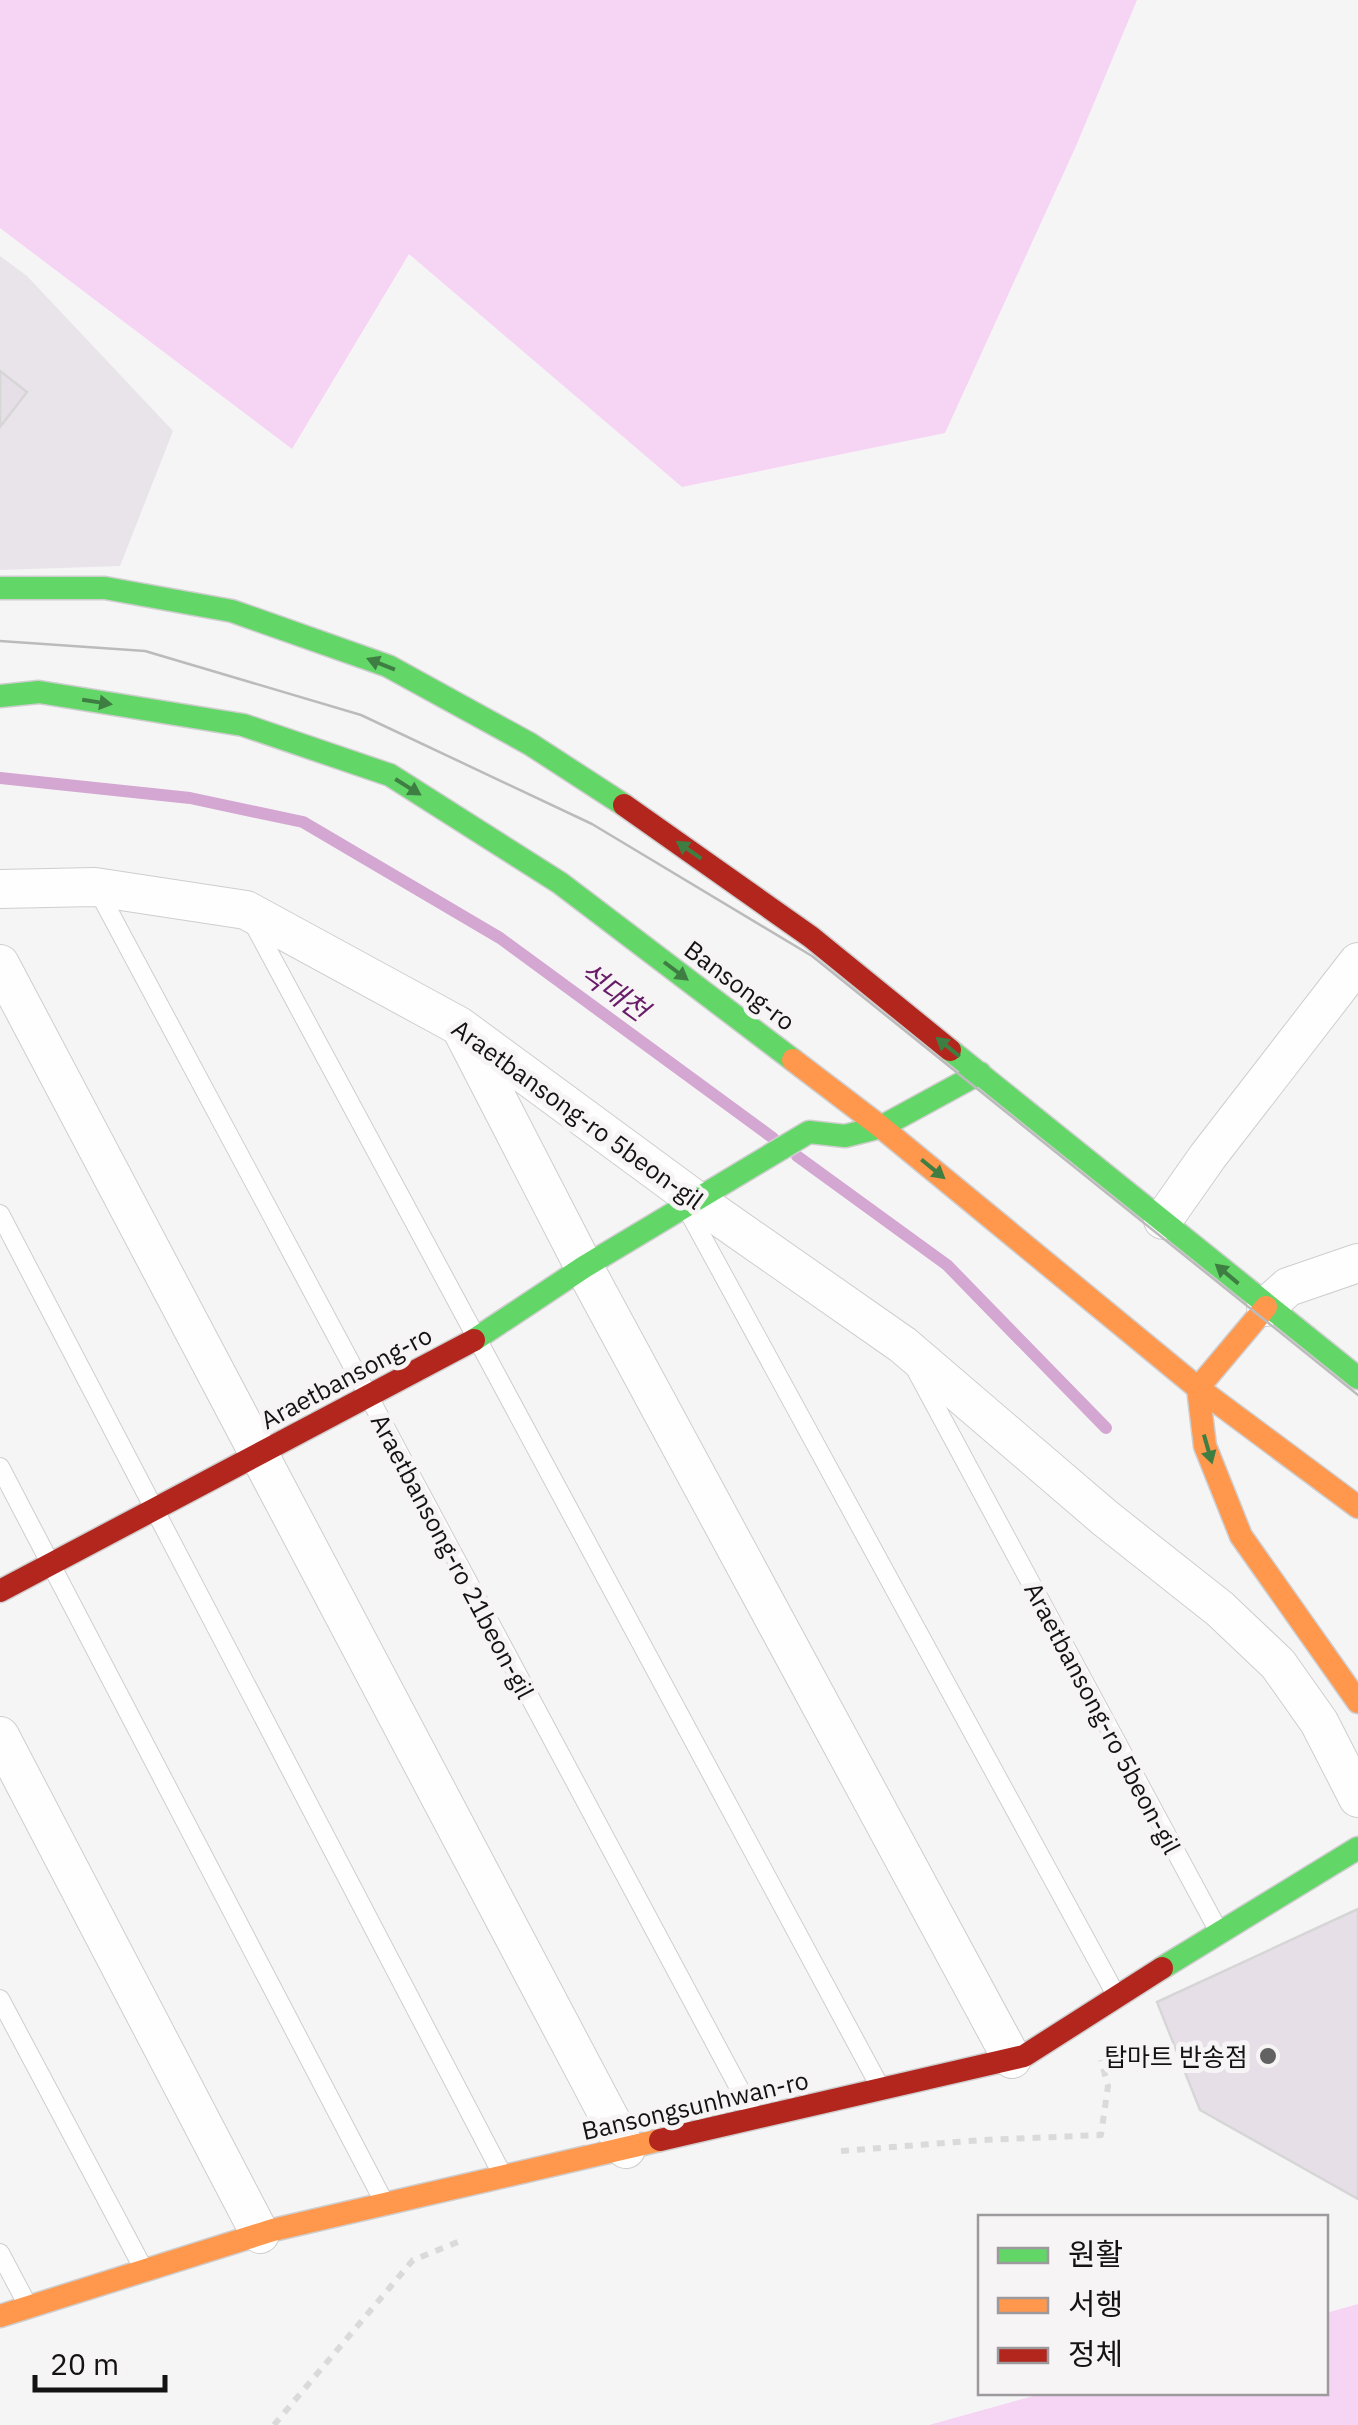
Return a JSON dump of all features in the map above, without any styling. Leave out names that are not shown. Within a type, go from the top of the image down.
[{"type":"main road","points":[[0,588],[105,588],[232,611],[388,666],[530,744],[631,809],[812,937],[1164,1220],[1266,1308],[1358,1378]]},
{"type":"main road","name":"Bansong-ro","points":[[0,696],[38,692],[243,725],[390,775],[560,883],[881,1127],[1198,1388],[1358,1507]]},
{"type":"main road","points":[[881,1127],[980,1073]]},
{"type":"main road","name":"Araetbansong-ro","points":[[0,1591],[475,1339],[809,1132],[845,1136],[881,1127]]},
{"type":"main road","points":[[1266,1308],[1198,1388],[1205,1446],[1242,1536],[1358,1702]]},
{"type":"main road","name":"Bansongsunhwan-ro","points":[[0,2316],[260,2234],[1024,2056],[1358,1848]]},
{"type":"street","name":"Araetbansong-ro 5beon-gil","points":[[0,888],[96,887],[246,910],[460,1026],[697,1201],[903,1345],[1105,1518],[1220,1609],[1278,1664],[1318,1722],[1358,1798]]},
{"type":"street","points":[[1164,1220],[1208,1156],[1358,962]]},
{"type":"street","points":[[0,964],[626,2149]]},
{"type":"street","points":[[460,1026],[584,1268],[1012,2059]]},
{"type":"street","points":[[1266,1308],[1288,1287],[1358,1263]]},
{"type":"street","points":[[0,1736],[260,2234]]},
{"type":"lane","name":"Araetbansong-ro 21beon-gil","points":[[96,887],[755,2118]]},
{"type":"lane","points":[[246,910],[882,2090]]},
{"type":"lane","points":[[697,1201],[1117,1997]]},
{"type":"lane","points":[[0,1214],[503,2177]]},
{"type":"lane","name":"Araetbansong-ro 5beon-gil","points":[[903,1345],[1218,1932]]},
{"type":"lane","points":[[0,1467],[386,2205]]},
{"type":"lane","points":[[0,1999],[145,2270]]},
{"type":"lane","points":[[0,2254],[28,2307]]},
{"type":"path","points":[[832,2152],[1102,2135],[1108,2086],[1088,2016]]},
{"type":"path","points":[[274,2425],[413,2260],[480,2232]]},
{"type":"shaded area","points":[[0,0],[1137,0],[1076,146],[945,433],[682,487],[409,254],[292,449],[0,228]]},
{"type":"shaded area","points":[[0,256],[27,276],[173,431],[120,566],[0,570]]},
{"type":"shaded area","points":[[1358,2304],[1358,2425],[929,2425],[1037,2395],[1328,2395],[1328,2312]]},
{"type":"building","points":[[0,371],[27,392],[0,427]]},
{"type":"building","name":"탑마트 반송점","points":[[1358,1909],[1358,2199],[1200,2110],[1157,2002]]},
{"type":"waterway","name":"석대천","points":[[0,778],[190,798],[303,822],[500,938],[773,1138]]},
{"type":"waterway","name":"석대천","points":[[797,1156],[947,1265],[1106,1428]]},
{"type":"tram line","points":[[0,641],[145,651],[361,715],[592,824],[812,956],[1358,1395]]},
{"type":"traffic: fast","points":[[0,588],[105,588],[232,611],[388,666],[530,744],[624,805]]},
{"type":"traffic: fast","points":[[0,696],[39,692],[243,725],[390,775],[560,883],[793,1060]]},
{"type":"traffic: fast","points":[[950,1050],[1358,1378]]},
{"type":"traffic: fast","points":[[474,1340],[584,1267],[809,1132],[845,1136],[881,1127],[980,1073]]},
{"type":"traffic: fast","points":[[1162,1968],[1358,1848]]},
{"type":"traffic: slow","points":[[793,1060],[881,1127],[1198,1388],[1358,1507]]},
{"type":"traffic: slow","points":[[1266,1307],[1198,1388],[1205,1446],[1241,1536],[1358,1702]]},
{"type":"traffic: slow","points":[[0,2316],[273,2230],[660,2140]]},
{"type":"traffic: jam","points":[[624,805],[811,937],[950,1050]]},
{"type":"traffic: jam","points":[[0,1591],[474,1340]]},
{"type":"traffic: jam","points":[[660,2140],[1024,2056],[1162,1968]]},
{"type":"place","name":"탑마트 반송점","points":[[1268,2056]]}]
